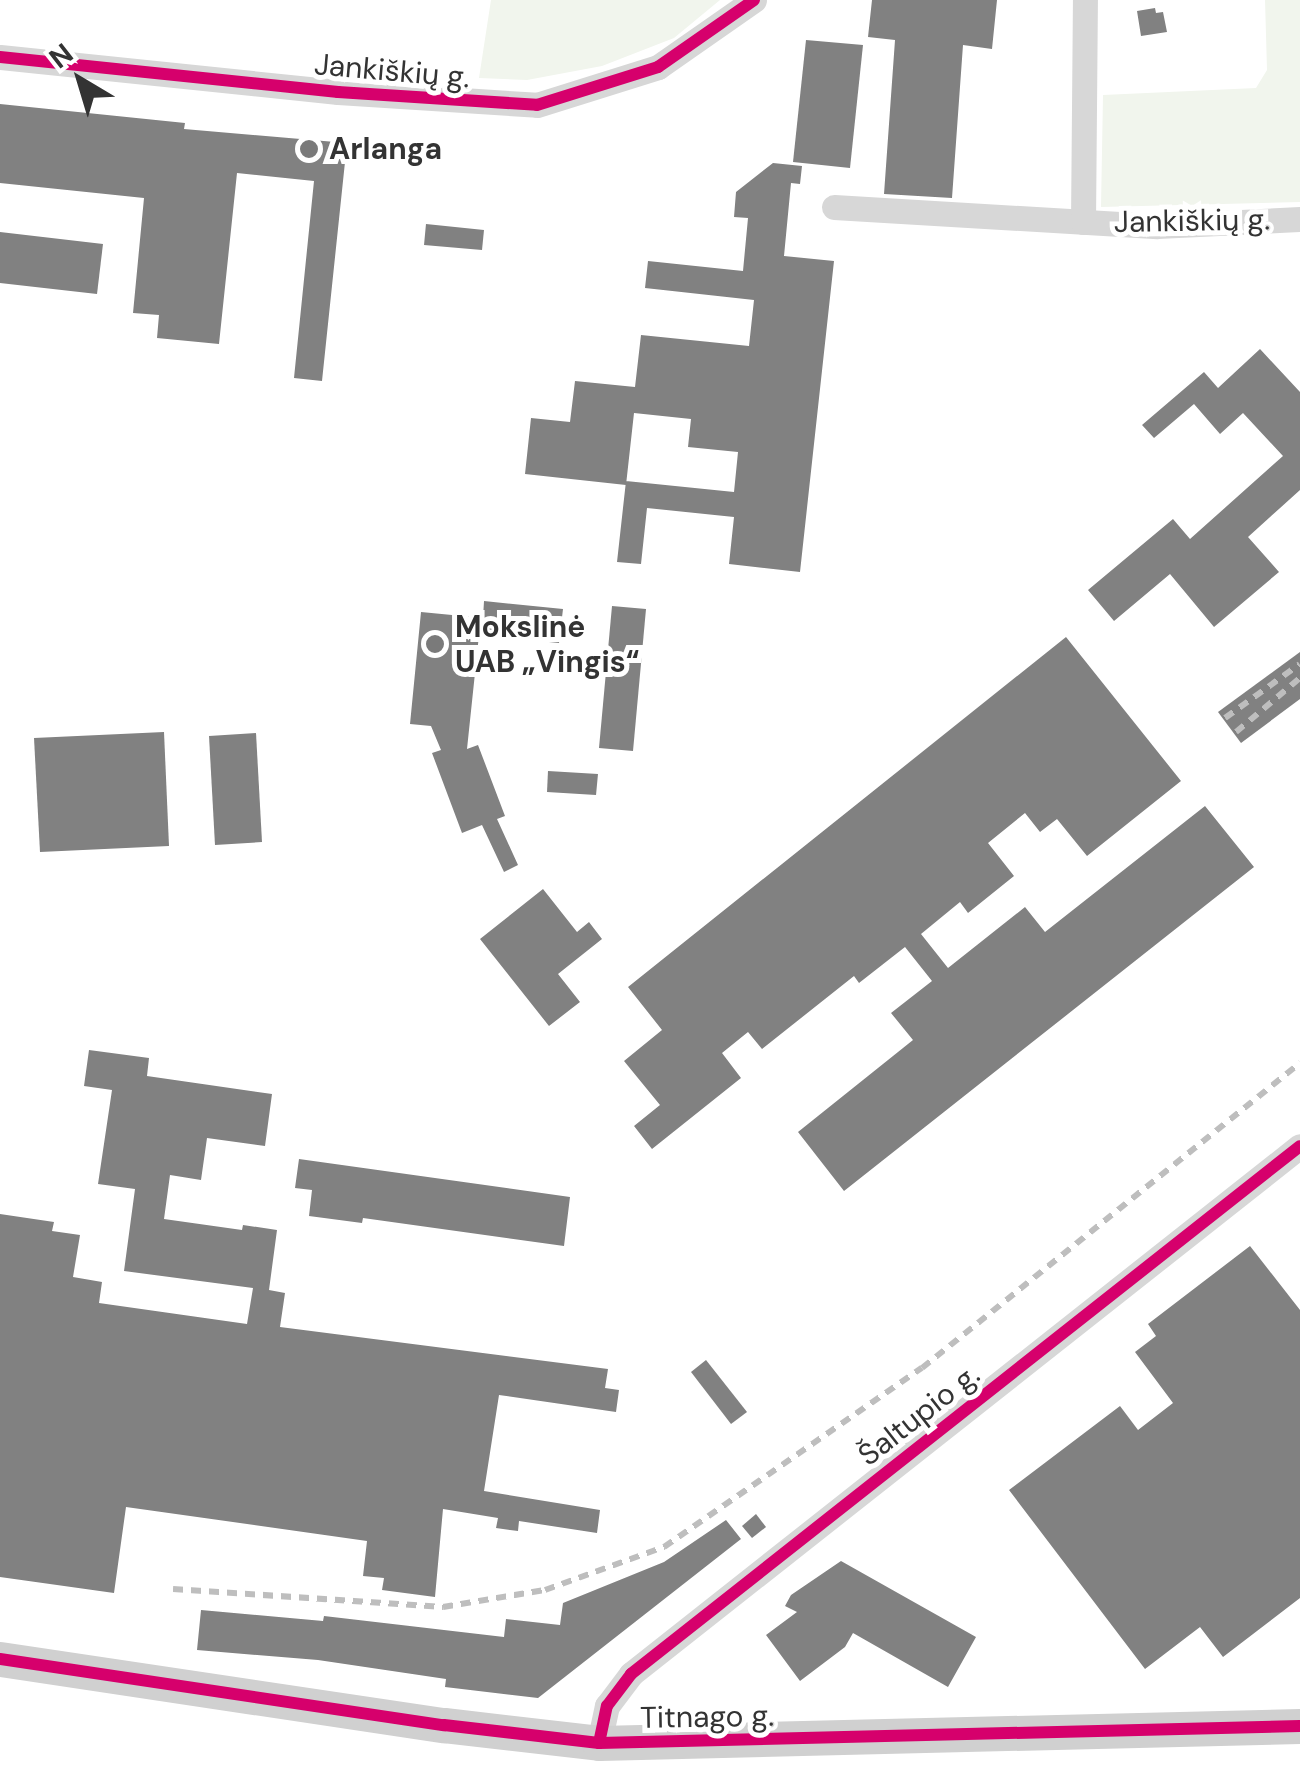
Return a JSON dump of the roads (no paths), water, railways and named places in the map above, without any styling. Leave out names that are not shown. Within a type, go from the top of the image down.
[{"type":"street","name":"Jankiškių g.","points":[[0,57],[338,92],[537,105],[606,88],[658,68],[754,0]]},
{"type":"street","name":"Jankiškių g.","points":[[1083,222],[1086,0]]},
{"type":"street","name":"Jankiškių g.","points":[[834,207],[1157,226],[1300,219]]},
{"type":"street","name":"Šaltupio g.","points":[[600,1744],[607,1706],[631,1674],[1300,1146]]},
{"type":"street","name":"Titnago g.","points":[[0,1658],[460,1728],[600,1744],[1300,1726]]},
{"type":"railway","points":[[1225,718],[1300,664]]},
{"type":"railway","points":[[1236,732],[1300,678]]},
{"type":"railway","points":[[173,1589],[443,1607],[545,1590],[664,1547],[922,1368],[1300,1063]]},
{"type":"place","name":"Arlanga","points":[[309,149]]},
{"type":"place","name":"Mokslinė UAB „Vingis“","points":[[435,644]]}]
